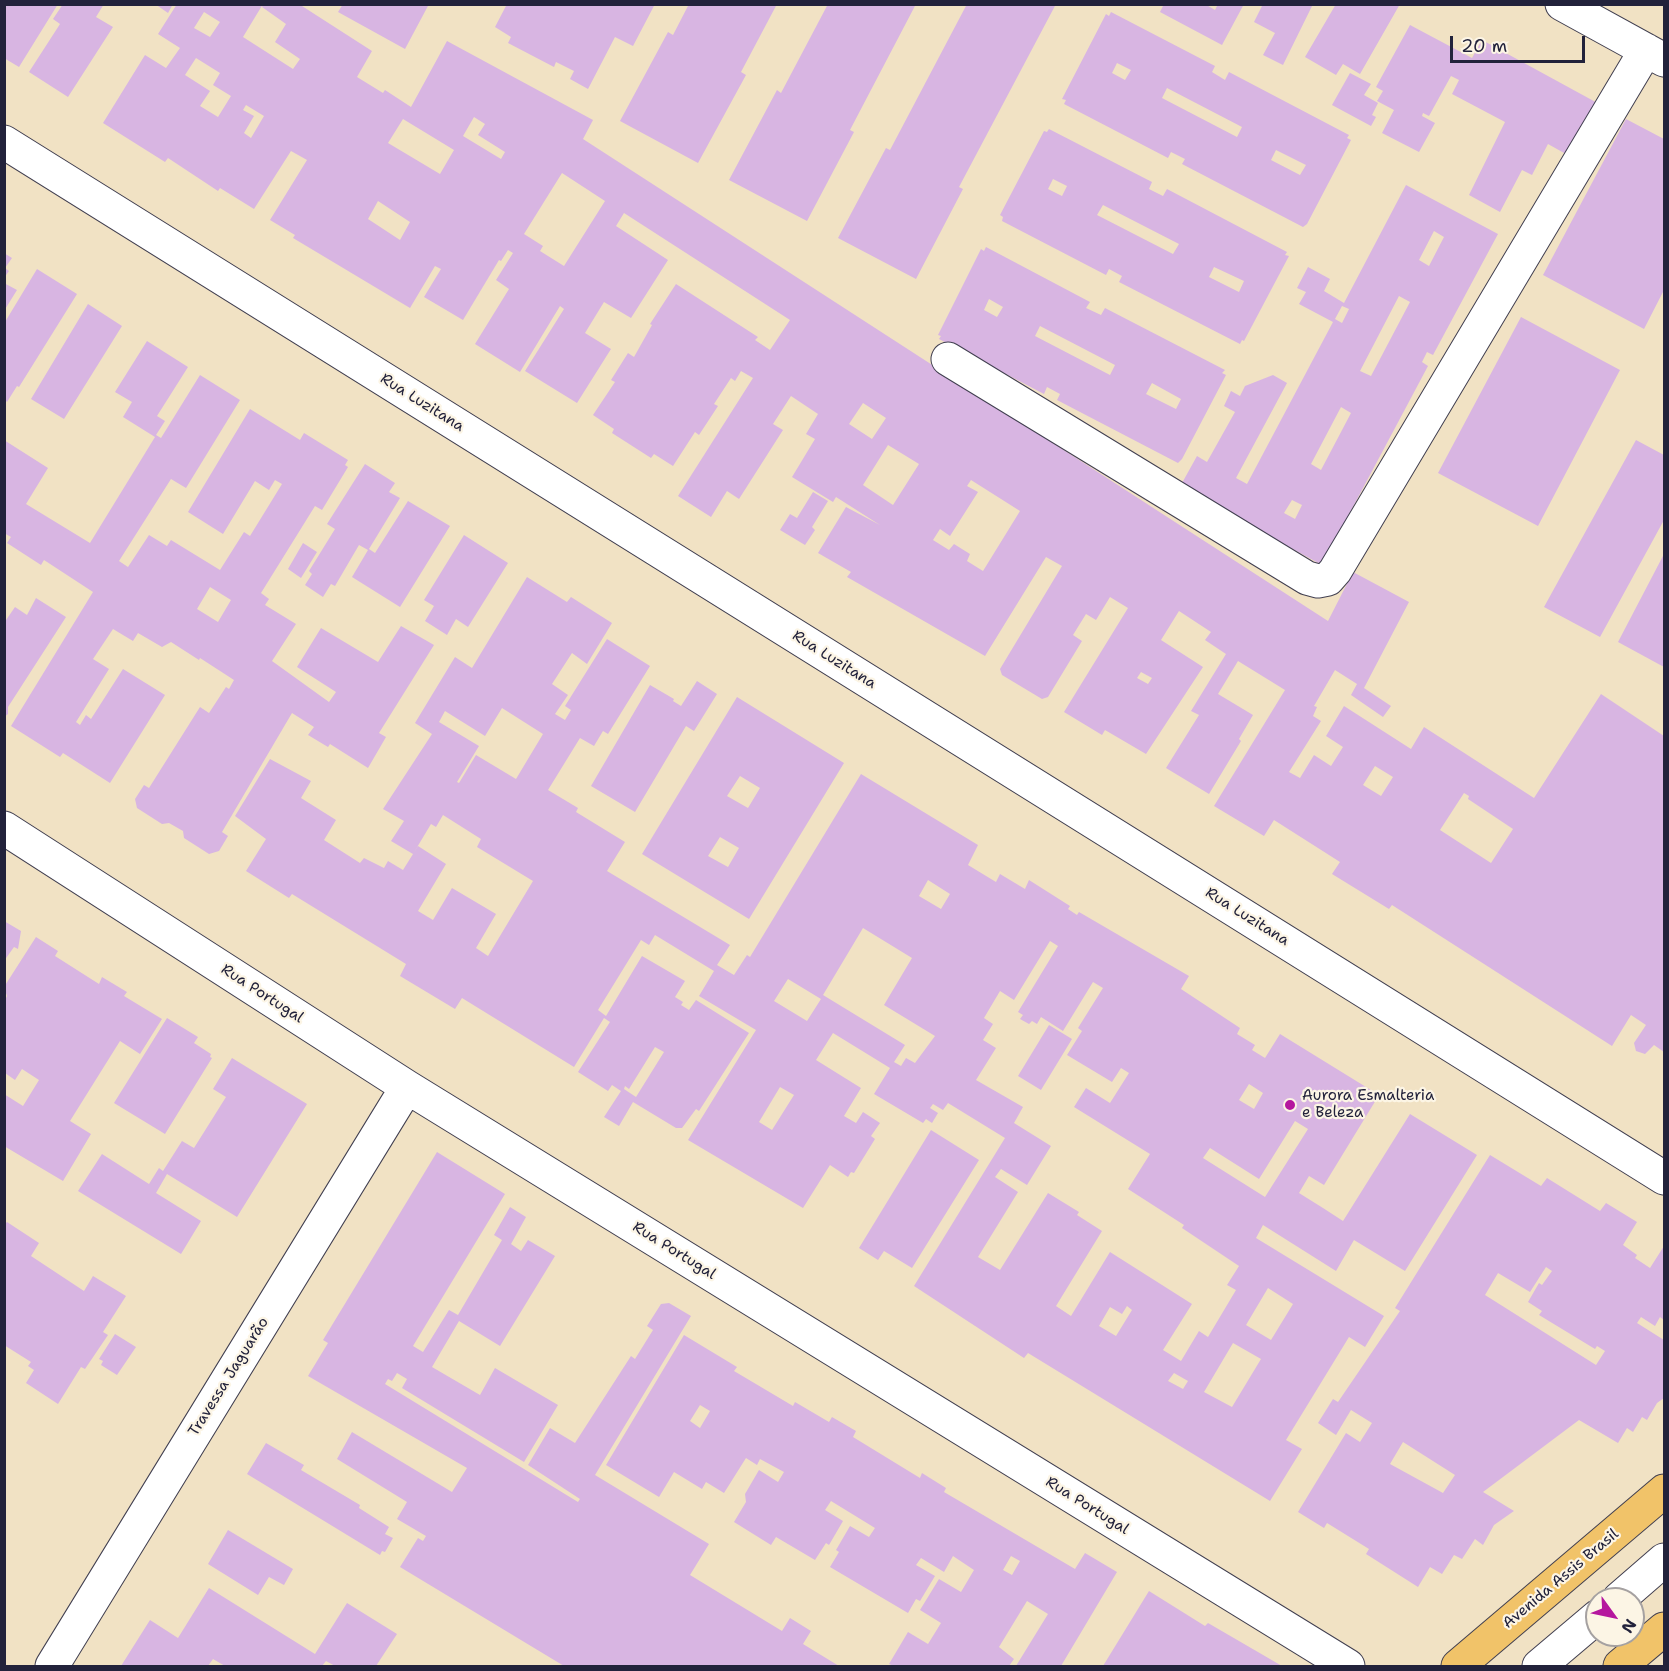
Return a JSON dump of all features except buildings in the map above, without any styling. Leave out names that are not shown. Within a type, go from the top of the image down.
[{"type":"main road","name":"Avenida Assis Brasil","points":[[1458,1666],[1665,1491]]},
{"type":"main road","points":[[1620,1666],[1665,1629]]},
{"type":"street","points":[[948,359],[1307,578],[1318,581],[1328,579],[1655,55],[1562,4]]},
{"type":"street","name":"Rua Luzitana","points":[[4,142],[1665,1178]]},
{"type":"street","name":"Rua Portugal","points":[[4,828],[407,1087],[1348,1666]]},
{"type":"street","name":"Travessa Jaguarão","points":[[52,1666],[407,1087]]},
{"type":"street","points":[[1633,1587],[1665,1560]]},
{"type":"street","points":[[1539,1666],[1585,1627]]},
{"type":"place","name":"Aurora Esmalteria e Beleza","points":[[1290,1105]]}]
